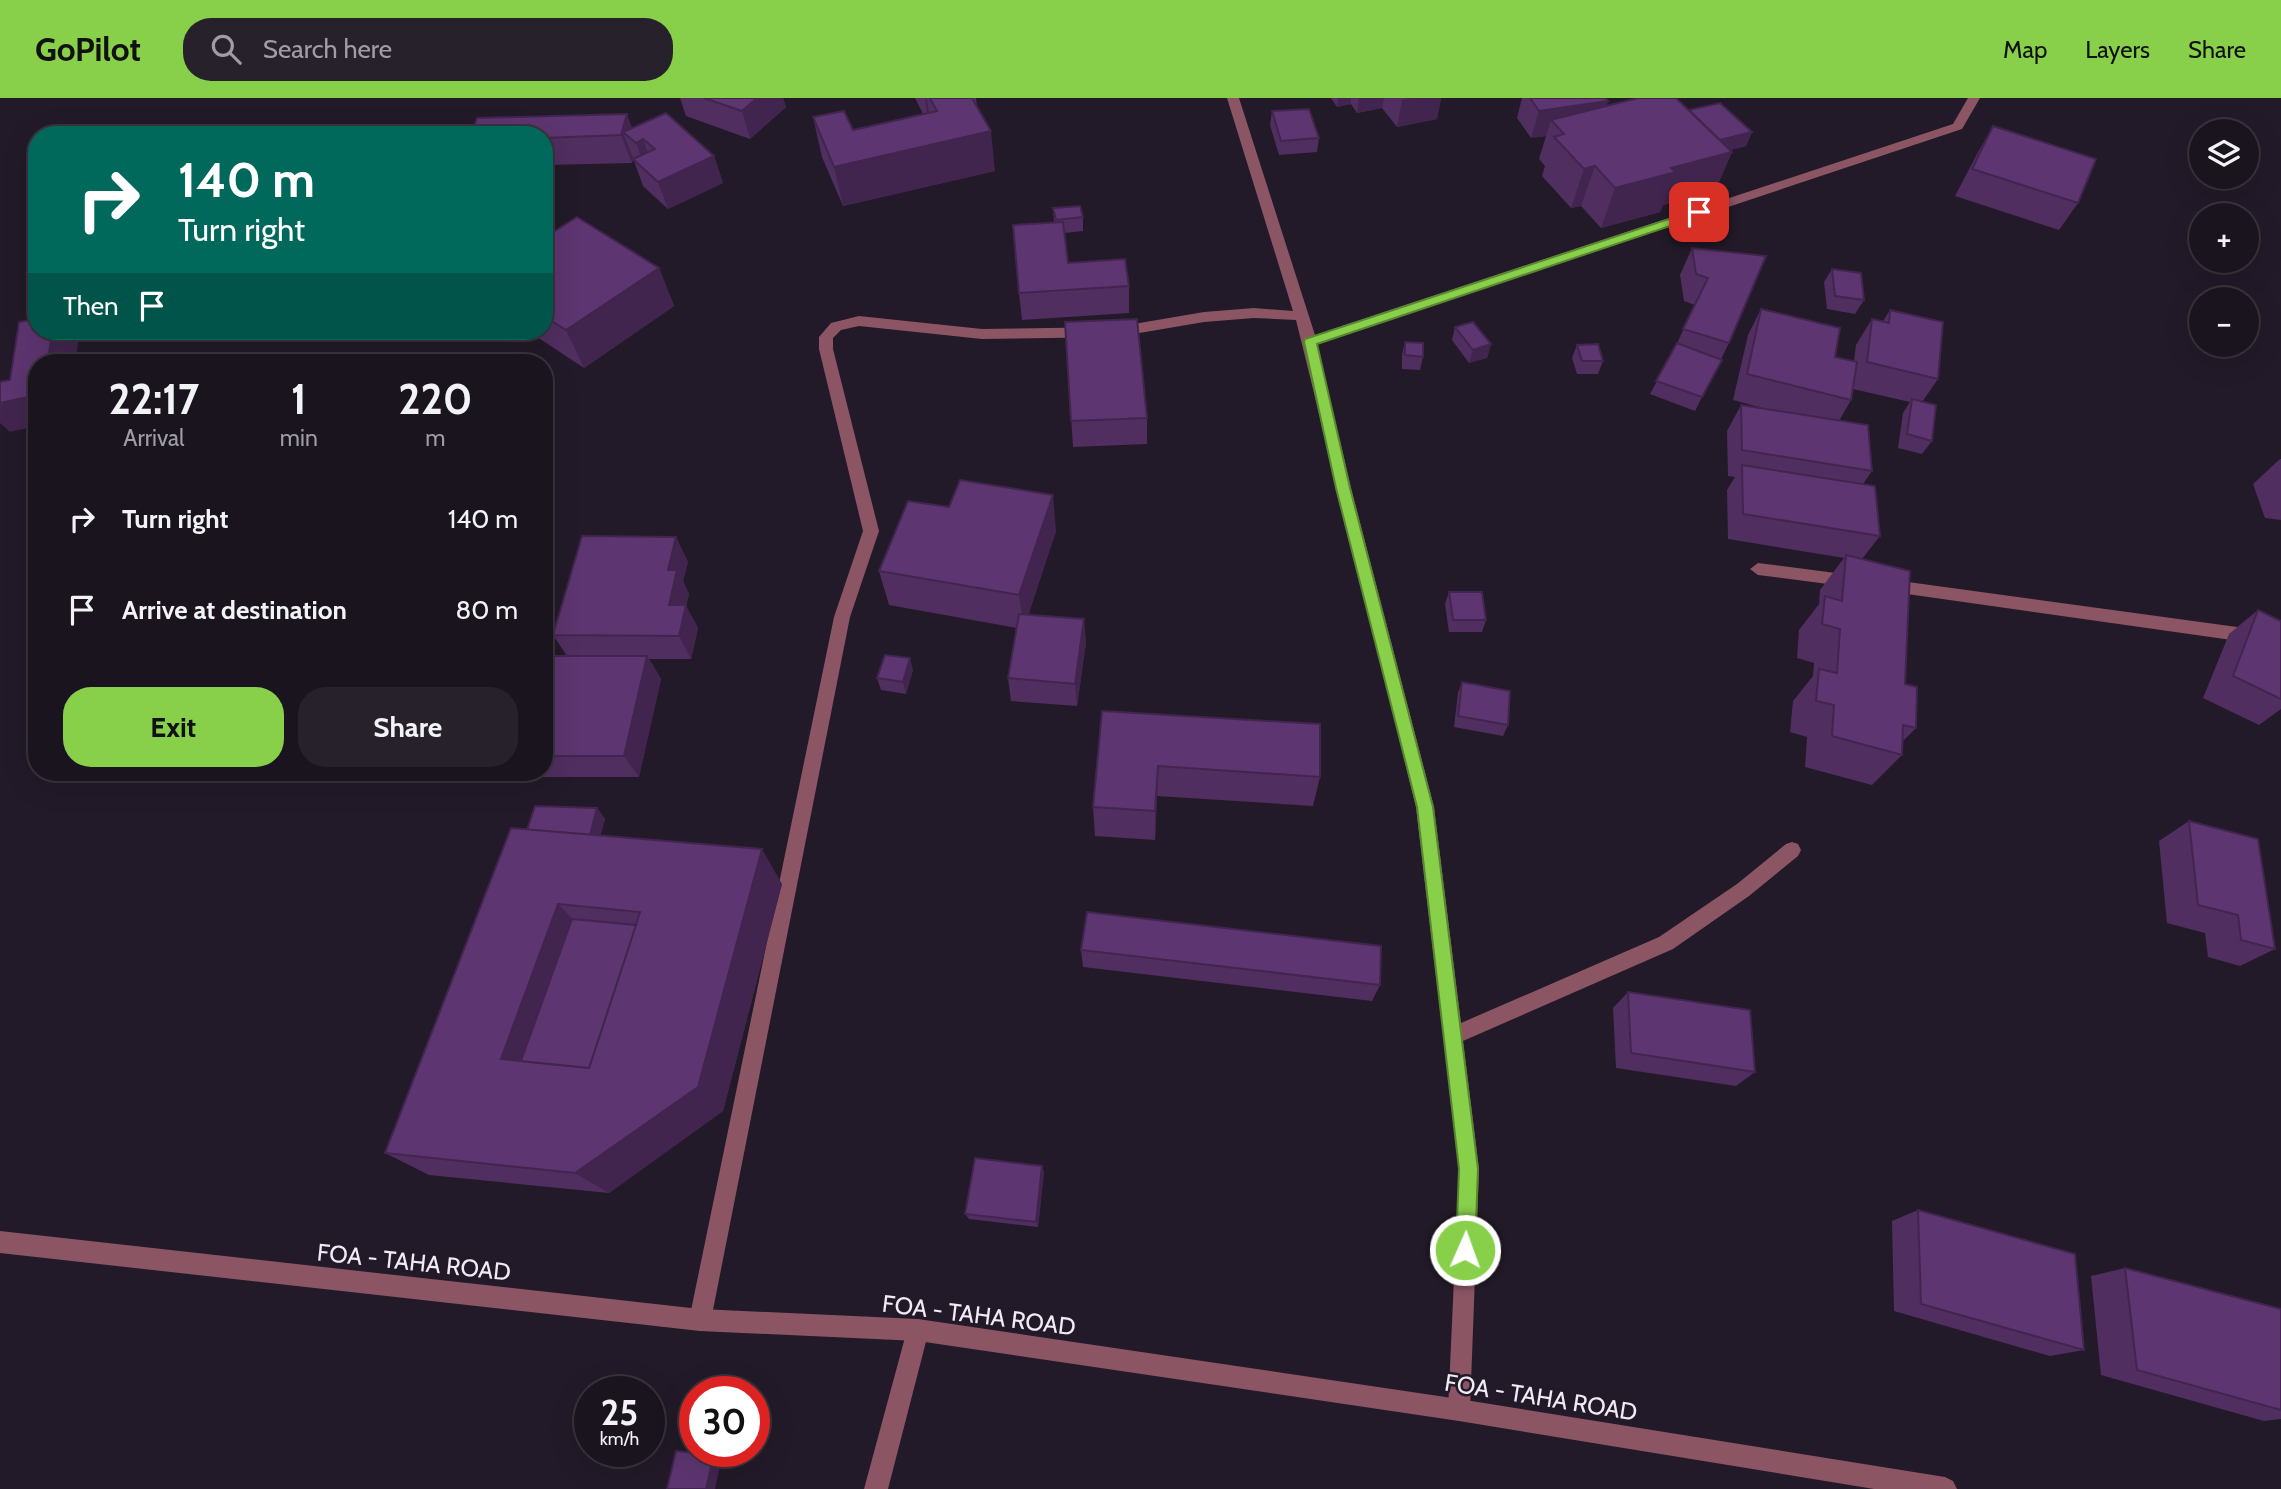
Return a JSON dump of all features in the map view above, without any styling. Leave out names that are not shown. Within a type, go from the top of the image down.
[{"type":"street","points":[[1233,98],[1310,342],[1343,488],[1425,807],[1469,1169],[1459,1410]]},
{"type":"street","points":[[1310,342],[1958,126],[1974,98]]},
{"type":"street","points":[[699,1320],[842,617],[872,531],[838,387],[826,349],[827,337],[836,326],[859,321],[982,334],[1116,332],[1204,317],[1254,313],[1301,316]]},
{"type":"street","points":[[1758,569],[2004,600],[2281,640]]},
{"type":"street","points":[[1452,1036],[1666,943],[1743,890],[1792,850]]},
{"type":"street","name":"FOA - TAHA ROAD","points":[[0,1242],[699,1320],[918,1330],[1459,1410],[1945,1489]]},
{"type":"street","points":[[876,1489],[918,1330]]},
{"type":"building","points":[[704,98],[757,98],[742,111]]},
{"type":"building","points":[[930,98],[972,98],[991,131],[834,167],[813,117],[844,111],[853,130],[937,111]]},
{"type":"building","points":[[1530,98],[1605,98],[1608,101],[1539,111]]},
{"type":"building","points":[[1638,98],[1676,98],[1732,152],[1671,168],[1676,172],[1615,188],[1595,166],[1584,169],[1554,137],[1564,134],[1551,120]]},
{"type":"building","points":[[1720,103],[1752,132],[1720,140],[1689,110]]},
{"type":"building","points":[[1309,109],[1319,138],[1281,141],[1272,111]]},
{"type":"building","points":[[666,113],[714,156],[658,182],[633,159],[655,149],[643,139],[636,143],[623,132]]},
{"type":"building","points":[[627,114],[621,135],[553,138],[553,126],[474,126],[477,118]]},
{"type":"building","points":[[1993,126],[2096,159],[2078,203],[1972,169]]},
{"type":"building","points":[[1080,206],[1083,217],[1056,220],[1053,208]]},
{"type":"building","points":[[577,217],[659,268],[566,330],[553,322],[553,232]]},
{"type":"building","points":[[1063,222],[1068,263],[1125,259],[1129,286],[1019,293],[1013,225]]},
{"type":"building","points":[[1692,248],[1766,256],[1729,343],[1683,329],[1708,278],[1696,274]]},
{"type":"building","points":[[1832,269],[1861,273],[1864,300],[1835,296]]},
{"type":"building","points":[[1761,309],[1840,328],[1835,357],[1857,362],[1851,400],[1747,374]]},
{"type":"building","points":[[1890,310],[1943,322],[1938,379],[1867,362],[1872,319],[1889,323]]},
{"type":"building","points":[[1137,319],[1147,418],[1071,421],[1065,322]]},
{"type":"building","points":[[28,320],[28,340],[51,340],[49,354],[28,354],[28,397],[0,403],[0,382],[10,380],[19,322]]},
{"type":"building","points":[[1473,322],[1491,344],[1473,350],[1455,327]]},
{"type":"building","points":[[1405,342],[1423,343],[1423,357],[1405,355]]},
{"type":"building","points":[[1677,343],[1722,360],[1702,397],[1656,381]]},
{"type":"building","points":[[1598,344],[1603,361],[1582,361],[1577,345]]},
{"type":"building","points":[[1912,399],[1936,405],[1932,441],[1907,434]]},
{"type":"building","points":[[1741,405],[1868,425],[1872,471],[1742,450]]},
{"type":"building","points":[[1742,465],[1875,486],[1880,536],[1743,514]]},
{"type":"building","points":[[960,480],[1053,495],[1019,595],[879,571],[908,501],[949,507]]},
{"type":"building","points":[[582,536],[676,537],[668,570],[677,570],[669,605],[686,605],[679,636],[553,635]]},
{"type":"building","points":[[1846,555],[1910,571],[1905,684],[1917,687],[1916,728],[1903,725],[1902,755],[1832,736],[1834,705],[1816,701],[1819,669],[1837,673],[1840,629],[1822,624],[1825,596],[1842,601]]},
{"type":"building","points":[[1449,592],[1482,592],[1486,620],[1453,620]]},
{"type":"building","points":[[2258,610],[2281,621],[2281,699],[2233,676]]},
{"type":"building","points":[[1019,614],[1084,619],[1075,684],[1008,678]]},
{"type":"building","points":[[885,655],[910,658],[903,682],[877,678]]},
{"type":"building","points":[[553,656],[647,656],[624,756],[553,756]]},
{"type":"building","points":[[1462,682],[1510,691],[1508,725],[1458,716]]},
{"type":"building","points":[[1102,711],[1320,724],[1320,777],[1158,766],[1155,811],[1093,807]]},
{"type":"building","points":[[535,806],[597,808],[590,835],[527,830]]},
{"type":"building","points":[[2189,821],[2258,839],[2275,949],[2241,940],[2238,915],[2198,905]]},
{"type":"building","points":[[511,828],[762,849],[698,1087],[575,1173],[385,1153]],"holes":[[[558,904],[640,912],[589,1068],[501,1059]]]},
{"type":"building","points":[[1087,912],[1381,946],[1380,985],[1081,950]]},
{"type":"building","points":[[572,919],[636,925],[589,1068],[521,1061]]},
{"type":"building","points":[[1628,992],[1750,1010],[1755,1072],[1631,1053]]},
{"type":"building","points":[[975,1158],[1042,1166],[1036,1222],[965,1214]]},
{"type":"building","points":[[1918,1210],[2075,1254],[2084,1350],[1921,1304]]},
{"type":"building","points":[[2125,1268],[2281,1309],[2281,1410],[2137,1370]]},
{"type":"building","points":[[676,1451],[679,1451],[679,1467],[711,1467],[706,1489],[667,1489]]},
{"type":"route","points":[[1465,1250],[1469,1169],[1425,807],[1343,488],[1310,342],[1699,212]]}]
